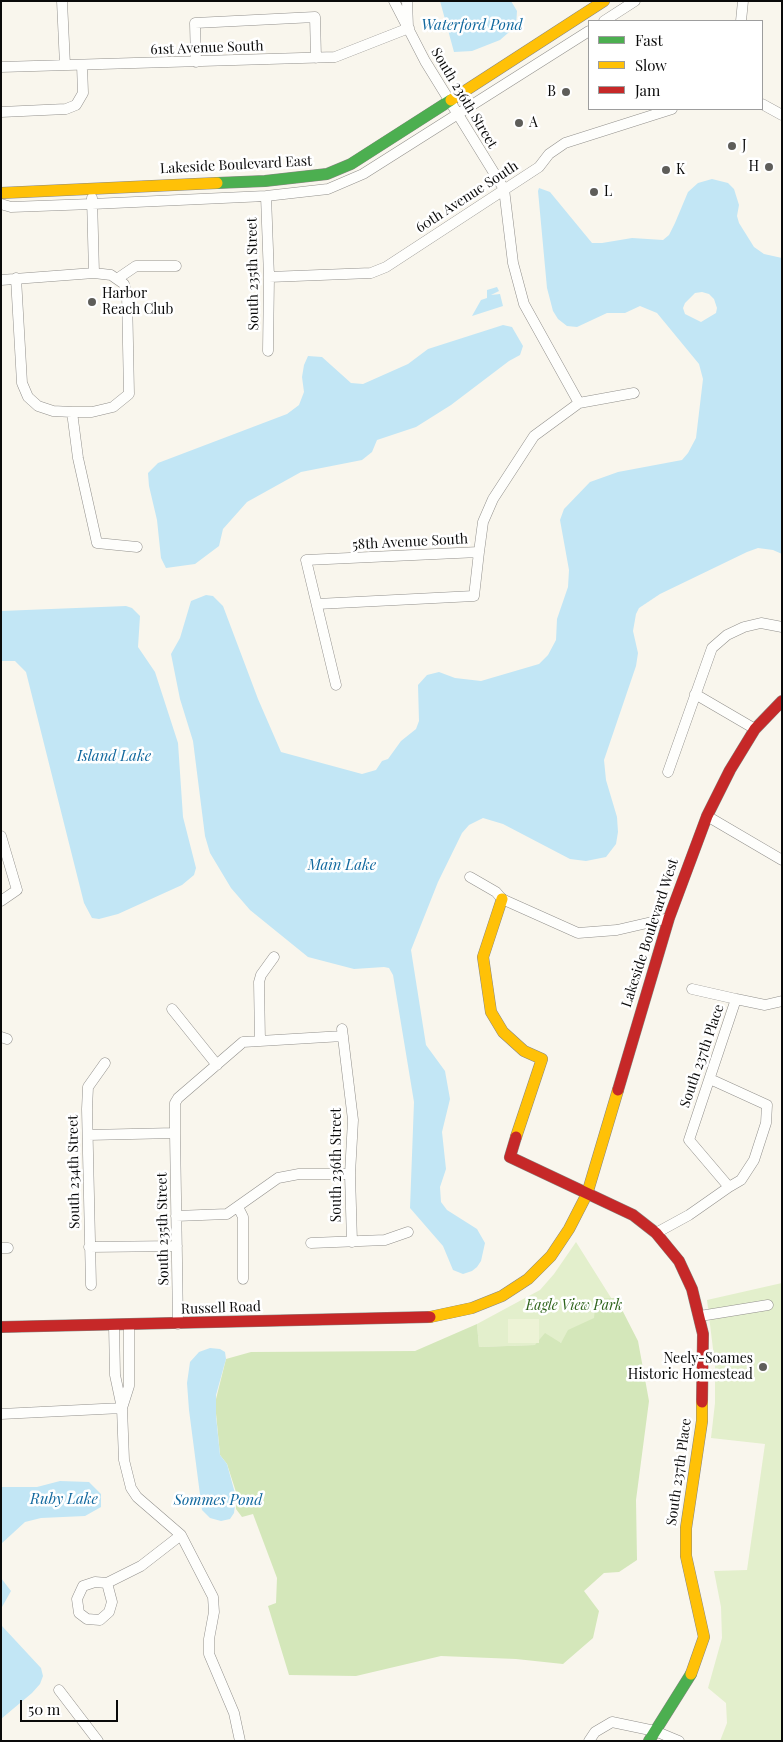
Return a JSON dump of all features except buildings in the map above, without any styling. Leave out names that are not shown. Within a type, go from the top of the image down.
[{"type":"street","points":[[62,1],[65,65]]},
{"type":"street","name":"South 236th Street","points":[[394,1],[449,101],[504,189],[513,263],[524,304],[578,403]]},
{"type":"street","name":"South 236th Street","points":[[407,1],[408,28]]},
{"type":"street","name":"Lakeside Boulevard East","points":[[1,192],[265,181],[327,174],[351,164],[449,101],[591,5],[604,1]]},
{"type":"street","points":[[606,20],[636,1]]},
{"type":"street","points":[[740,20],[743,1]]},
{"type":"street","points":[[196,62],[195,23],[315,17],[316,58]]},
{"type":"street","name":"61st Avenue South","points":[[1,67],[316,58],[347,54],[408,28]]},
{"type":"street","points":[[1,204],[11,207],[266,196],[310,192],[349,181],[458,115],[588,32]]},
{"type":"street","points":[[1,112],[66,109],[76,105],[83,93],[82,65]]},
{"type":"street","points":[[763,105],[782,115]]},
{"type":"street","name":"60th Avenue South","points":[[269,277],[371,273],[386,267],[539,167],[549,154],[565,143],[669,110]]},
{"type":"street","points":[[92,187],[94,273]]},
{"type":"street","name":"South 235th Street","points":[[266,196],[269,277],[268,351]]},
{"type":"street","points":[[121,281],[136,266],[176,266]]},
{"type":"street","points":[[1,280],[16,278],[94,273],[121,281],[127,294],[130,394],[113,407],[92,412],[53,411],[38,406],[28,397],[22,383],[16,278]]},
{"type":"street","points":[[578,403],[634,393]]},
{"type":"street","name":"58th Avenue South","points":[[318,604],[306,560],[479,552],[483,522],[493,499],[512,467],[534,436],[578,403]]},
{"type":"street","points":[[72,412],[78,458],[97,543],[137,547]]},
{"type":"street","points":[[336,685],[318,604],[474,596],[479,552]]},
{"type":"street","points":[[668,772],[712,648],[728,635],[744,627],[761,623],[782,626]]},
{"type":"street","points":[[695,694],[755,729]]},
{"type":"street","name":"Lakeside Boulevard West","points":[[442,1316],[472,1308],[502,1296],[528,1279],[551,1256],[570,1229],[587,1194],[669,918],[686,868],[707,816],[730,770],[755,729],[782,701]]},
{"type":"street","points":[[707,816],[782,860]]},
{"type":"street","points":[[1,836],[17,890],[1,901]]},
{"type":"street","points":[[470,877],[496,892],[502,899],[578,933],[617,930],[669,918]]},
{"type":"street","name":"South 237th Place","points":[[502,899],[483,957],[491,1012],[503,1032],[524,1051],[542,1059],[510,1158],[633,1215],[656,1233],[679,1261],[692,1289],[700,1316],[704,1342],[703,1402],[686,1528],[686,1556],[704,1637],[692,1673],[652,1736]]},
{"type":"street","points":[[260,1042],[258,982],[274,958]]},
{"type":"street","points":[[692,989],[736,1000]]},
{"type":"street","name":"South 237th Place","points":[[729,1187],[689,1140],[736,1000],[765,1005],[782,1001]]},
{"type":"street","points":[[172,1009],[216,1065]]},
{"type":"street","name":"South 236th Street","points":[[342,1032],[353,1120],[350,1174],[352,1242]]},
{"type":"street","name":"South 235th Street","points":[[178,1324],[175,1103],[178,1098],[243,1042],[260,1042],[342,1032]]},
{"type":"street","name":"South 234th Street","points":[[91,1285],[88,1086],[105,1063]]},
{"type":"street","points":[[656,1233],[689,1215],[741,1180],[754,1160],[766,1123],[767,1105],[710,1079]]},
{"type":"street","points":[[88,1135],[175,1133]]},
{"type":"street","points":[[176,1216],[227,1214],[278,1178],[299,1174],[350,1174]]},
{"type":"street","points":[[238,1207],[242,1217],[243,1279]]},
{"type":"street","points":[[311,1243],[385,1240],[408,1232]]},
{"type":"street","points":[[89,1247],[177,1246]]},
{"type":"street","points":[[700,1316],[768,1305]]},
{"type":"street","name":"Russell Road","points":[[1,1327],[407,1319],[442,1316]]},
{"type":"street","points":[[114,1325],[115,1375],[122,1408],[124,1460],[131,1488],[137,1497],[181,1535],[213,1597],[214,1612],[209,1639],[209,1654],[234,1712],[240,1741]]},
{"type":"street","points":[[122,1408],[129,1386],[130,1325]]},
{"type":"street","points":[[1,1414],[122,1408]]},
{"type":"street","points":[[107,1583],[146,1563],[181,1535]]},
{"type":"street","points":[[59,1690],[98,1741]]},
{"type":"street","points":[[589,1741],[595,1732],[612,1722],[652,1736],[679,1741]]},
{"type":"green space","name":"Eagle View Park","points":[[576,1242],[635,1336],[536,1345],[479,1347],[477,1324],[540,1290],[554,1274]]},
{"type":"green space","points":[[782,1283],[782,1741],[720,1741],[727,1723],[726,1703],[708,1688],[722,1638],[721,1607],[714,1571],[747,1570],[765,1444],[711,1438],[715,1403],[715,1365],[707,1300]]},
{"type":"green space","points":[[616,1298],[638,1341],[649,1401],[636,1500],[637,1560],[619,1572],[604,1573],[584,1591],[599,1611],[593,1638],[563,1664],[516,1659],[441,1656],[356,1676],[289,1675],[268,1606],[276,1603],[277,1578],[253,1514],[242,1517],[236,1509],[236,1492],[227,1464],[220,1455],[215,1403],[226,1359],[251,1352],[415,1351],[477,1324],[479,1347],[535,1345],[545,1333],[561,1343],[568,1330],[594,1318],[596,1299]]},
{"type":"green space","points":[[508,1319],[539,1319],[539,1343],[508,1343]]},
{"type":"water","name":"Waterford Pond","points":[[440,1],[511,1],[517,11],[516,26],[500,40],[472,51],[454,52]]},
{"type":"water","name":"Main Lake","points":[[712,179],[728,183],[734,189],[739,205],[737,216],[739,223],[754,247],[764,254],[782,258],[782,554],[773,550],[758,548],[747,552],[660,594],[639,608],[633,631],[638,653],[636,666],[604,760],[606,780],[617,817],[618,832],[616,844],[606,857],[586,861],[570,859],[503,824],[483,818],[469,825],[462,833],[438,882],[411,950],[426,1045],[445,1071],[450,1099],[442,1132],[446,1169],[440,1187],[441,1202],[447,1210],[477,1229],[485,1243],[481,1261],[477,1267],[463,1274],[453,1270],[443,1246],[410,1208],[414,1102],[393,975],[389,968],[354,969],[308,957],[250,910],[231,888],[210,853],[205,836],[193,741],[180,699],[171,654],[180,638],[191,601],[206,595],[213,596],[223,606],[258,699],[281,752],[362,774],[376,770],[382,761],[388,759],[401,741],[416,729],[419,721],[418,685],[427,675],[439,672],[455,678],[481,681],[539,664],[548,655],[556,640],[557,619],[568,587],[569,570],[560,520],[564,509],[590,482],[618,472],[682,460],[696,438],[703,379],[699,364],[657,313],[640,306],[625,313],[607,313],[577,327],[567,326],[558,319],[553,311],[547,288],[538,191],[539,188],[550,192],[592,243],[632,238],[663,240],[669,235],[688,192],[698,183]],"holes":[[[695,293],[709,294],[714,299],[717,308],[716,313],[701,322],[685,314],[683,308],[685,303]]]},
{"type":"water","points":[[497,287],[499,291],[491,295],[500,294],[503,306],[472,316],[481,300],[487,298],[487,290]]},
{"type":"water","points":[[503,325],[512,327],[523,346],[520,355],[509,361],[451,405],[416,427],[377,440],[372,452],[362,460],[301,472],[247,502],[223,529],[219,546],[195,564],[166,568],[161,558],[157,520],[148,473],[158,463],[287,414],[299,405],[304,392],[302,377],[308,356],[322,357],[351,383],[363,384],[408,364],[428,349]]},
{"type":"water","name":"Island Lake","points":[[126,606],[132,608],[140,616],[138,647],[155,672],[178,743],[183,817],[196,868],[194,875],[182,885],[118,914],[99,919],[92,918],[84,903],[26,672],[15,661],[1,661],[1,611]]},
{"type":"water","name":"Sommes Pond","points":[[210,1348],[220,1349],[225,1352],[226,1359],[216,1395],[216,1416],[220,1455],[227,1464],[236,1497],[234,1513],[230,1519],[221,1521],[210,1518],[202,1510],[187,1383],[190,1362],[199,1352]]},
{"type":"water","name":"Ruby Lake","points":[[60,1481],[89,1482],[101,1494],[101,1507],[85,1516],[41,1518],[25,1522],[1,1544],[1,1487],[37,1487]]},
{"type":"water","points":[[1,1578],[11,1591],[2,1607],[2,1626],[41,1668],[43,1676],[40,1684],[32,1693],[1,1719]]},
{"type":"traffic: fast","points":[[217,183],[265,181],[327,174],[351,164],[451,100]]},
{"type":"traffic: fast","points":[[649,1741],[691,1674]]},
{"type":"traffic: slow","points":[[451,100],[604,1]]},
{"type":"traffic: slow","points":[[1,193],[217,183]]},
{"type":"traffic: slow","points":[[502,899],[483,957],[491,1012],[503,1032],[524,1051],[542,1059],[516,1137]]},
{"type":"traffic: slow","points":[[430,1317],[472,1308],[502,1296],[528,1279],[551,1256],[569,1229],[587,1194],[618,1090]]},
{"type":"traffic: slow","points":[[691,1674],[704,1637],[686,1556],[686,1528],[702,1421],[702,1402]]},
{"type":"traffic: jam","points":[[618,1090],[669,918],[707,816],[730,770],[755,729],[782,701]]},
{"type":"traffic: jam","points":[[516,1137],[510,1157],[633,1215],[656,1233],[679,1261],[692,1289],[703,1334],[702,1402]]},
{"type":"traffic: jam","points":[[1,1327],[430,1317]]},
{"type":"place","name":"B","points":[[566,92]]},
{"type":"place","name":"A","points":[[519,123]]},
{"type":"place","name":"J","points":[[732,146]]},
{"type":"place","name":"H","points":[[769,167]]},
{"type":"place","name":"K","points":[[666,170]]},
{"type":"place","name":"L","points":[[594,192]]},
{"type":"place","name":"Harbor Reach Club","points":[[92,302]]},
{"type":"place","name":"Neely-Soames Historic Homestead","points":[[763,1367]]}]
